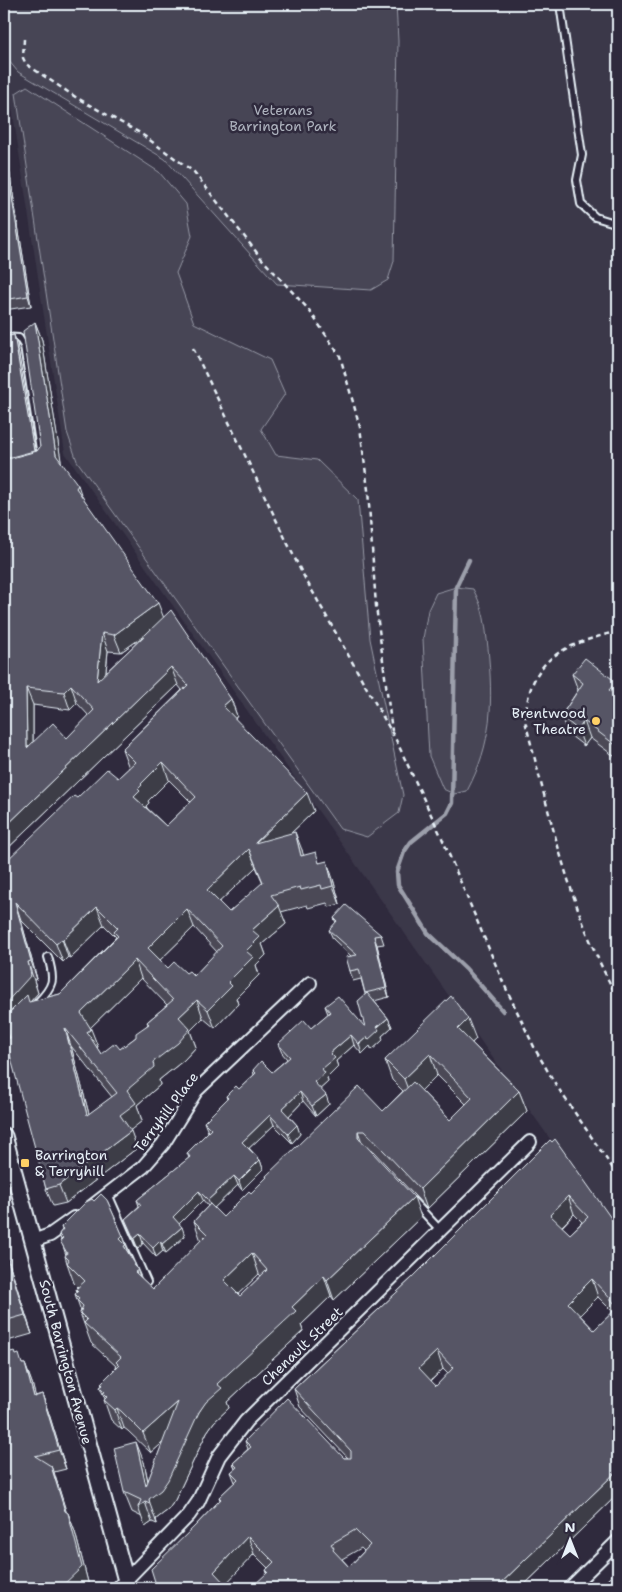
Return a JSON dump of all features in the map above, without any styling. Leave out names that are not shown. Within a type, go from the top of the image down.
[{"type":"street","name":"Terryhill Place","points":[[33,1241],[50,1234],[109,1196],[143,1167],[155,1154],[203,1084],[310,983]]},
{"type":"street","name":"South Barrington Avenue","points":[[4,1136],[124,1585]]},
{"type":"street","name":"Chenault Street","points":[[124,1585],[189,1515],[198,1502],[219,1456],[231,1438],[279,1394],[530,1142]]},
{"type":"street","points":[[570,1588],[618,1541]]},
{"type":"lane","points":[[560,4],[582,155],[577,180],[581,204],[595,217],[618,224]]},
{"type":"lane","points":[[4,338],[19,338],[24,346],[42,464]]},
{"type":"lane","points":[[32,1008],[49,991],[54,975],[48,957]]},
{"type":"lane","points":[[4,1036],[20,1020]]},
{"type":"lane","points":[[406,1194],[441,1231]]},
{"type":"lane","points":[[109,1196],[147,1282]]},
{"type":"path","points":[[24,38],[23,58],[26,64],[77,98],[140,133],[194,172],[261,258],[309,310],[340,356],[361,436],[368,490],[376,606],[392,733]]},
{"type":"path","points":[[193,348],[301,571],[392,733],[442,838],[503,982],[536,1051],[561,1093],[618,1176]]},
{"type":"path","points":[[618,631],[567,647],[548,660],[534,678],[526,700],[525,721],[568,881],[588,936],[618,998]]},
{"type":"shaded area","points":[[396,4],[618,4],[618,1235],[65,453],[4,55],[18,72],[165,159],[277,284],[394,261],[398,41]]},
{"type":"green space","name":"Veterans Barrington Park","points":[[4,4],[396,4],[398,41],[394,261],[388,280],[371,290],[277,284],[165,159],[18,72],[4,55]]},
{"type":"green space","points":[[27,86],[159,172],[186,204],[192,236],[176,273],[194,323],[270,360],[285,394],[261,429],[276,455],[317,460],[358,500],[370,639],[403,795],[399,813],[367,837],[340,829],[77,461],[67,432],[16,93]]},
{"type":"green space","points":[[456,587],[473,589],[482,611],[488,648],[490,704],[486,738],[476,773],[467,791],[454,794],[443,789],[429,756],[423,639],[428,610],[436,593]]},
{"type":"building","points":[[4,149],[28,296],[4,300]]},
{"type":"building","points":[[35,322],[56,455],[78,485],[76,488],[158,603],[114,635],[102,633],[97,681],[171,610],[231,699],[223,706],[307,793],[255,843],[295,832],[301,856],[316,852],[319,863],[327,861],[333,886],[322,889],[321,885],[301,890],[300,887],[271,895],[279,906],[252,930],[260,937],[246,951],[253,957],[228,982],[232,986],[208,1010],[197,1000],[179,1017],[190,1029],[178,1043],[153,1062],[154,1067],[127,1090],[136,1103],[120,1115],[131,1131],[59,1185],[46,1189],[6,1040],[10,1038],[6,1016],[27,995],[29,1002],[60,994],[118,936],[114,932],[118,928],[97,907],[63,940],[56,944],[15,902],[31,961],[28,962],[31,975],[4,1005],[4,863],[74,796],[77,798],[107,769],[118,778],[135,762],[122,749],[188,685],[171,667],[4,828],[4,460],[37,451],[40,447],[23,331]],"holes":[[[71,685],[94,710],[67,738],[53,723],[27,748],[26,688],[64,692]],[[163,762],[196,797],[166,826],[134,797],[140,791],[138,789]],[[249,849],[263,882],[229,912],[207,890]],[[187,909],[222,946],[194,976],[189,971],[186,973],[174,962],[168,968],[148,948]],[[135,960],[173,1000],[147,1022],[149,1024],[136,1033],[136,1037],[120,1049],[115,1043],[101,1054],[87,1032],[91,1029],[81,1013]],[[65,1028],[117,1093],[87,1115]]]},
{"type":"building","points":[[14,335],[34,451],[4,459],[4,337]]},
{"type":"building","points":[[585,658],[616,682],[609,690],[618,697],[618,747],[584,721],[578,730],[561,716],[583,683],[572,674]]},
{"type":"building","points":[[346,905],[381,935],[374,936],[386,988],[365,993],[359,969],[350,971],[346,957],[357,955],[329,930],[337,921],[334,918]]},
{"type":"building","points":[[367,993],[388,1018],[377,1027],[379,1030],[368,1040],[367,1037],[359,1044],[351,1035],[330,1053],[335,1058],[322,1069],[325,1073],[314,1082],[326,1095],[312,1106],[300,1092],[282,1109],[297,1125],[288,1134],[270,1115],[242,1142],[260,1160],[239,1181],[234,1176],[208,1200],[199,1191],[173,1217],[182,1227],[162,1244],[160,1241],[153,1248],[140,1234],[134,1239],[125,1219],[141,1205],[137,1200],[190,1157],[187,1153],[211,1129],[204,1122],[228,1098],[226,1096],[236,1086],[239,1089],[256,1073],[253,1070],[261,1061],[272,1072],[290,1057],[278,1044],[304,1020],[311,1028],[330,1012],[325,1006],[338,996],[365,1027],[358,1001]]},
{"type":"building","points":[[451,996],[468,1019],[458,1029],[519,1091],[420,1189],[365,1131],[358,1131],[358,1137],[414,1197],[327,1280],[324,1276],[292,1307],[296,1311],[217,1384],[222,1388],[206,1402],[199,1412],[168,1480],[161,1490],[149,1499],[150,1504],[145,1502],[138,1507],[141,1500],[124,1492],[114,1448],[136,1442],[146,1486],[178,1402],[143,1433],[121,1411],[117,1408],[115,1410],[104,1400],[107,1397],[100,1387],[103,1385],[101,1383],[119,1365],[116,1362],[121,1357],[84,1323],[87,1320],[80,1313],[83,1306],[77,1300],[79,1298],[75,1294],[78,1291],[76,1289],[85,1281],[67,1263],[69,1260],[65,1256],[67,1253],[60,1241],[63,1238],[59,1234],[63,1229],[61,1227],[86,1202],[92,1199],[94,1201],[101,1194],[107,1200],[123,1236],[120,1239],[126,1245],[124,1246],[138,1270],[135,1272],[153,1289],[207,1234],[194,1221],[210,1204],[223,1217],[249,1191],[251,1193],[266,1176],[359,1086],[383,1111],[413,1082],[450,1120],[472,1098],[430,1054],[404,1079],[385,1060]],"holes":[[[252,1253],[267,1270],[240,1296],[224,1280]]]},
{"type":"building","points":[[555,1139],[618,1228],[618,1307],[618,1470],[496,1588],[251,1588],[268,1572],[266,1570],[274,1562],[248,1536],[214,1572],[229,1588],[157,1588],[151,1569],[195,1526],[221,1499],[219,1497],[238,1479],[231,1472],[237,1467],[233,1463],[251,1447],[245,1441],[287,1398],[344,1458],[351,1458],[351,1451],[294,1389],[412,1278],[550,1140],[552,1142]],"holes":[[[568,1196],[588,1217],[570,1234],[550,1215]],[[592,1279],[618,1307],[594,1330],[568,1303]],[[437,1351],[453,1368],[436,1386],[419,1368]],[[355,1530],[370,1545],[349,1567],[333,1550],[334,1548],[331,1544]]]},
{"type":"building","points":[[4,1248],[25,1315],[4,1321]]},
{"type":"building","points":[[4,1349],[5,1353],[15,1351],[16,1355],[19,1354],[22,1364],[25,1364],[34,1397],[42,1394],[59,1450],[35,1456],[51,1466],[65,1511],[68,1513],[82,1567],[60,1588],[4,1588]]},
{"type":"building","points":[[618,1569],[618,1588],[599,1588]]},
{"type":"waterway","points":[[469,560],[456,587],[452,803],[447,813],[411,842],[404,852],[397,872],[398,885],[428,933],[466,969],[503,1011]]},
{"type":"place","name":"Brentwood Theatre","points":[[596,721]]},
{"type":"place","name":"Barrington & Terryhill","points":[[25,1163]]}]
